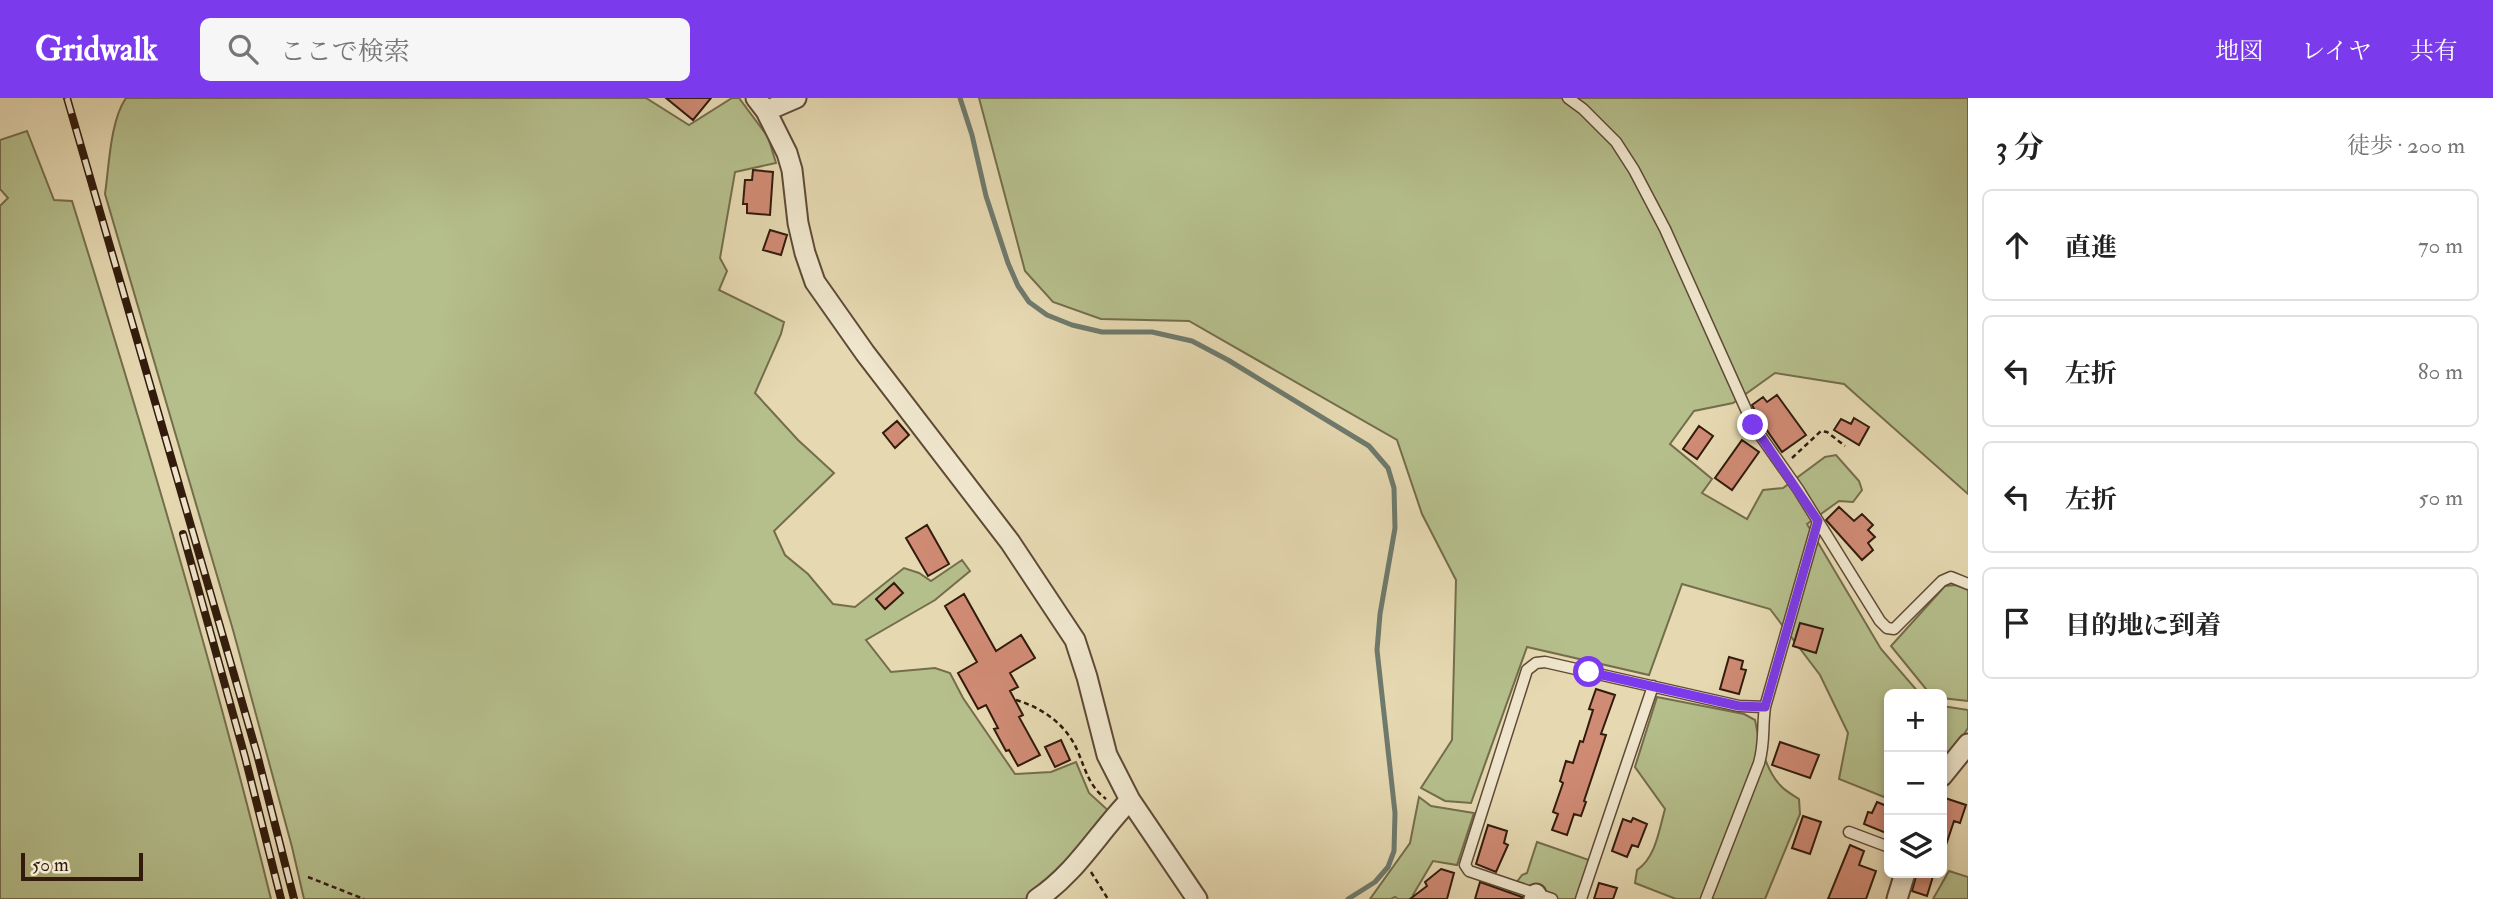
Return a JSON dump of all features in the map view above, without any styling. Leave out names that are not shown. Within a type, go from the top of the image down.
[{"type":"street","points":[[796,98],[761,104],[787,153],[804,253],[815,282],[865,353],[1010,542],[1075,640],[1107,755],[1125,805],[1197,899]]},
{"type":"street","points":[[1947,770],[1968,744]]},
{"type":"street","points":[[1037,899],[1055,887],[1082,859],[1125,805]]},
{"type":"street","points":[[1896,899],[1903,878]]},
{"type":"lane","points":[[1568,98],[1616,142],[1634,170],[1665,229],[1753,425],[1818,521],[1880,621],[1887,628],[1894,629],[1942,581],[1951,577],[1968,584]]},
{"type":"lane","points":[[1706,899],[1759,763],[1765,742],[1762,726],[1765,707],[1818,521]]},
{"type":"lane","points":[[1541,897],[1469,871],[1465,865],[1527,670],[1536,663],[1545,662],[1739,706],[1765,707]]},
{"type":"lane","points":[[1581,899],[1653,686]]},
{"type":"lane","points":[[1849,832],[1884,845]]},
{"type":"path","points":[[1782,467],[1821,431],[1827,432],[1845,446]]},
{"type":"path","points":[[1016,700],[1031,705],[1061,725],[1069,734],[1094,789],[1125,805]]},
{"type":"path","points":[[1082,859],[1108,899]]},
{"type":"path","points":[[308,877],[364,899]]},
{"type":"green space","points":[[126,98],[646,98],[689,125],[732,98],[739,98],[768,137],[776,163],[735,172],[720,258],[727,271],[719,290],[784,322],[755,393],[798,440],[834,473],[774,531],[785,555],[808,574],[833,604],[855,607],[904,568],[931,581],[962,560],[970,571],[935,600],[866,640],[891,672],[935,668],[950,673],[963,698],[1015,774],[1051,772],[1076,762],[1089,793],[1111,813],[1052,882],[1027,899],[304,899],[233,630],[105,194],[113,131]]},
{"type":"green space","points":[[979,98],[1968,98],[1968,494],[1844,384],[1775,373],[1733,403],[1694,411],[1670,444],[1712,479],[1702,493],[1747,519],[1763,490],[1783,488],[1825,457],[1836,455],[1859,481],[1862,490],[1853,502],[1839,501],[1807,524],[1881,649],[1916,689],[1884,689],[1884,797],[1839,779],[1848,733],[1820,675],[1770,609],[1682,584],[1649,675],[1527,647],[1471,803],[1445,801],[1421,788],[1452,740],[1456,580],[1422,514],[1397,440],[1189,321],[1101,319],[1053,302],[1025,271]]},
{"type":"green space","points":[[27,131],[54,200],[72,201],[177,548],[271,899],[0,899],[0,206],[8,198],[0,189],[0,140]]},
{"type":"green space","points":[[1955,585],[1968,589],[1968,701],[1947,699],[1947,689],[1926,689],[1891,646],[1945,586]]},
{"type":"green space","points":[[1657,697],[1744,714],[1755,720],[1770,771],[1782,787],[1799,799],[1800,814],[1765,899],[1676,899],[1635,883],[1637,870],[1653,851],[1665,809],[1635,767]]},
{"type":"green space","points":[[1947,707],[1968,710],[1968,728],[1947,761]]},
{"type":"green space","points":[[1419,797],[1431,806],[1474,813],[1457,865],[1433,861],[1413,895],[1416,899],[1370,899],[1410,843]]},
{"type":"green space","points":[[1537,842],[1592,861],[1579,899],[1504,899],[1522,875],[1527,873]]},
{"type":"green space","points":[[1949,871],[1968,877],[1968,899],[1933,899]]},
{"type":"building","points":[[666,98],[711,98],[693,120]]},
{"type":"building","points":[[753,170],[773,172],[770,215],[747,213],[747,204],[743,204],[745,180],[752,180]]},
{"type":"building","points":[[770,230],[787,235],[781,255],[763,250]]},
{"type":"building","points":[[1777,395],[1806,435],[1782,452],[1752,405],[1763,397],[1767,402]]},
{"type":"building","points":[[1854,418],[1869,427],[1859,445],[1834,430],[1841,419],[1851,424]]},
{"type":"building","points":[[897,421],[909,435],[895,448],[883,433]]},
{"type":"building","points":[[1699,426],[1713,436],[1697,459],[1683,449]]},
{"type":"building","points":[[1742,440],[1759,452],[1732,490],[1715,478]]},
{"type":"building","points":[[1839,507],[1854,521],[1862,514],[1873,525],[1868,530],[1875,537],[1868,543],[1873,550],[1862,560],[1826,520]]},
{"type":"building","points":[[927,525],[949,564],[928,576],[906,538]]},
{"type":"building","points":[[894,583],[903,593],[885,609],[876,599]]},
{"type":"building","points":[[964,594],[996,651],[1021,635],[1035,658],[1010,673],[1018,687],[1010,691],[1023,715],[1019,717],[1040,755],[1018,766],[994,729],[998,728],[986,705],[978,709],[958,673],[977,662],[945,606]]},
{"type":"building","points":[[1800,623],[1823,629],[1816,653],[1793,646]]},
{"type":"building","points":[[1729,657],[1743,661],[1741,669],[1746,670],[1739,694],[1720,689]]},
{"type":"building","points":[[1596,689],[1615,695],[1601,734],[1606,735],[1584,801],[1586,802],[1581,816],[1574,814],[1567,835],[1552,830],[1558,814],[1553,812],[1563,783],[1560,781],[1566,761],[1573,763],[1580,741],[1583,742]]},
{"type":"building","points":[[1061,740],[1070,760],[1055,767],[1045,747]]},
{"type":"building","points":[[1780,742],[1819,755],[1810,778],[1772,765]]},
{"type":"building","points":[[1947,799],[1966,805],[1960,823],[1954,821],[1947,842]]},
{"type":"building","points":[[1877,802],[1884,805],[1884,832],[1864,824],[1868,812],[1872,813]]},
{"type":"building","points":[[1803,816],[1821,822],[1810,854],[1792,848]]},
{"type":"building","points":[[1633,818],[1647,824],[1638,847],[1632,845],[1627,857],[1612,851],[1623,819],[1631,822]]},
{"type":"building","points":[[1488,825],[1507,831],[1504,843],[1508,845],[1496,872],[1476,864]]},
{"type":"building","points":[[1850,845],[1864,851],[1859,865],[1876,871],[1866,899],[1828,899]]},
{"type":"building","points":[[1441,869],[1454,873],[1447,899],[1410,899],[1427,886],[1425,882]]},
{"type":"building","points":[[1916,878],[1932,878],[1927,896],[1912,891]]},
{"type":"building","points":[[1480,882],[1522,897],[1522,899],[1475,899]]},
{"type":"building","points":[[1599,883],[1617,888],[1613,899],[1594,899]]},
{"type":"waterway","points":[[960,98],[972,135],[986,196],[1008,263],[1029,302],[1047,315],[1072,325],[1102,332],[1152,332],[1192,341],[1369,446],[1388,468],[1394,488],[1395,528],[1380,614],[1377,650],[1395,813],[1394,851],[1388,867],[1375,882],[1348,899]]},
{"type":"railway","points":[[67,98],[257,754],[294,899]]},
{"type":"railway","points":[[183,534],[281,899]]},
{"type":"route","points":[[1589,672],[1739,706],[1765,707],[1818,521],[1753,425]]}]
